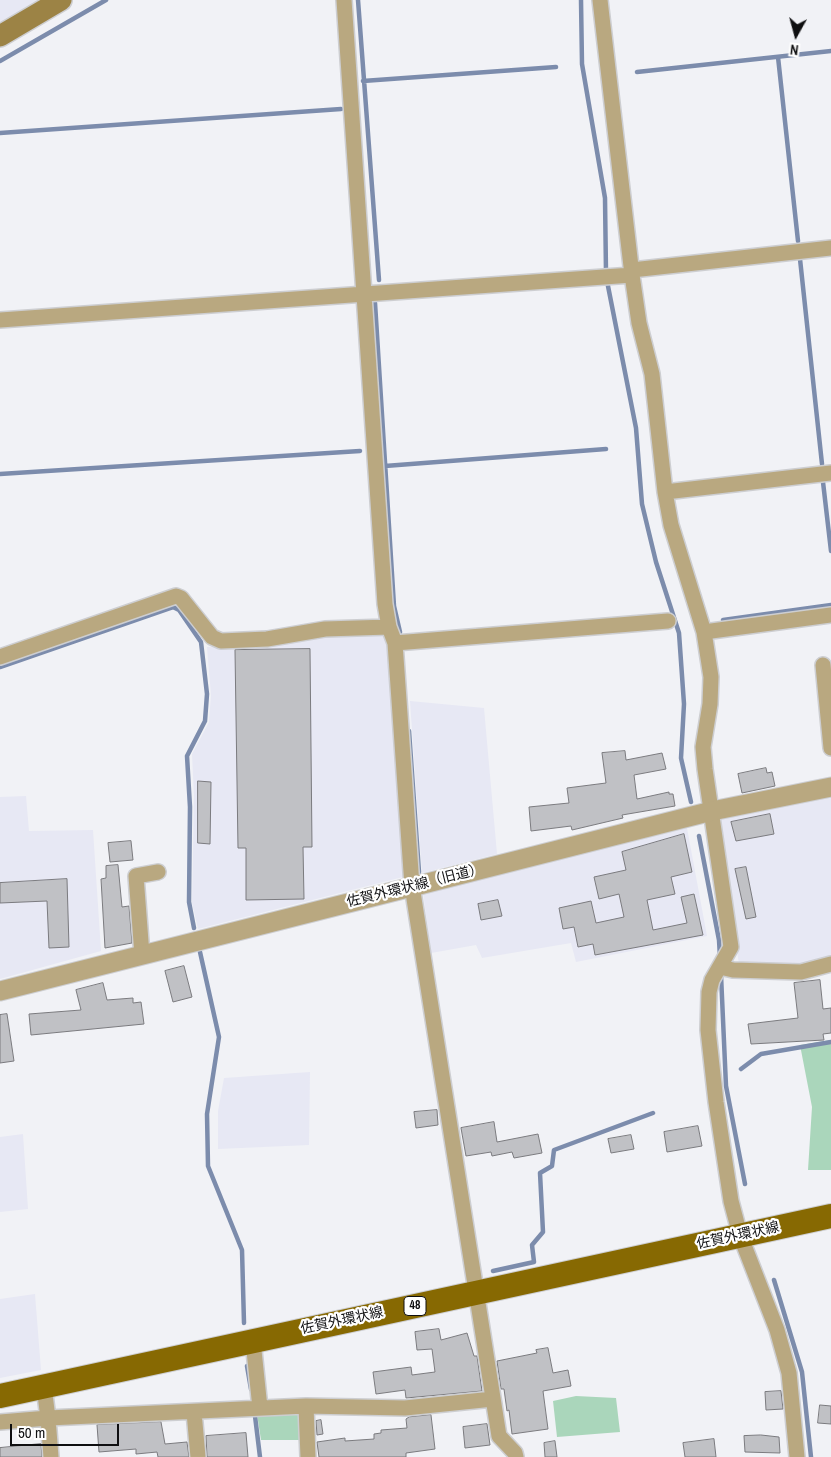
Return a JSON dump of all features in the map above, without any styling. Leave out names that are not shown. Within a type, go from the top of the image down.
[{"type":"main road","points":[[0,36],[61,0]]},
{"type":"main road","name":"佐賀外環状線","points":[[0,1396],[831,1216]]},
{"type":"street","points":[[344,0],[388,627],[395,643],[412,886],[499,1436],[515,1453],[516,1457]]},
{"type":"street","points":[[600,0],[632,272],[639,323],[652,374],[665,492],[671,525],[704,632],[710,677],[710,704],[703,747],[731,947],[726,968],[712,980],[709,992],[708,1030],[731,1201],[740,1235],[777,1330],[789,1373],[797,1457]]},
{"type":"street","points":[[0,320],[614,276],[632,272],[831,248]]},
{"type":"street","points":[[665,492],[831,473]]},
{"type":"street","points":[[0,657],[176,596],[181,598],[212,637],[221,641],[266,639],[324,629],[388,627]]},
{"type":"street","points":[[704,632],[831,615]]},
{"type":"street","points":[[395,643],[668,621]]},
{"type":"street","points":[[823,666],[831,748]]},
{"type":"street","name":"佐賀外環状線（旧道）","points":[[0,991],[712,811],[831,787]]},
{"type":"street","points":[[142,955],[136,876],[158,872]]},
{"type":"street","points":[[726,968],[801,972],[831,964]]},
{"type":"street","points":[[253,1341],[260,1408]]},
{"type":"street","points":[[44,1386],[51,1457]]},
{"type":"street","points":[[0,1422],[306,1406],[404,1408],[493,1399]]},
{"type":"street","points":[[306,1406],[308,1457]]},
{"type":"street","points":[[194,1412],[198,1457]]},
{"type":"shaded area","points":[[0,0],[46,0],[0,28]]},
{"type":"shaded area","points":[[384,633],[390,641],[403,877],[198,929],[192,903],[194,797],[192,754],[209,722],[211,695],[207,647],[269,643],[325,635]]},
{"type":"shaded area","points":[[410,701],[484,708],[497,854],[422,873]]},
{"type":"shaded area","points":[[26,796],[29,831],[93,830],[101,951],[0,979],[0,797]]},
{"type":"shaded area","points":[[831,797],[831,962],[739,965],[719,820]]},
{"type":"shaded area","points":[[687,828],[707,936],[576,962],[571,943],[482,958],[476,945],[431,953],[423,893]]},
{"type":"shaded area","points":[[310,1072],[309,1145],[218,1149],[218,1111],[224,1078]]},
{"type":"shaded area","points":[[23,1134],[28,1209],[0,1212],[0,1137]]},
{"type":"shaded area","points":[[35,1294],[41,1370],[0,1378],[0,1299]]},
{"type":"green space","points":[[831,1040],[831,1170],[808,1170],[812,1107],[800,1045]]},
{"type":"green space","points":[[576,1396],[616,1398],[620,1432],[557,1437],[553,1401]]},
{"type":"green space","points":[[303,1410],[303,1440],[261,1440],[257,1414]]},
{"type":"building","points":[[310,649],[312,847],[303,847],[304,899],[246,900],[246,848],[238,848],[235,650]]},
{"type":"building","points":[[625,751],[626,760],[662,753],[666,769],[634,775],[637,799],[669,792],[669,794],[673,794],[675,806],[622,815],[623,818],[572,830],[571,826],[531,831],[529,807],[569,803],[567,788],[606,783],[602,753]]},
{"type":"building","points":[[766,768],[767,773],[772,772],[775,786],[742,793],[738,774]]},
{"type":"building","points":[[198,781],[211,782],[210,844],[198,843]]},
{"type":"building","points":[[770,814],[774,834],[736,841],[731,822]]},
{"type":"building","points":[[684,834],[692,872],[671,877],[675,894],[647,900],[653,930],[687,923],[681,897],[694,894],[703,935],[595,955],[593,944],[578,947],[574,927],[563,929],[559,908],[591,901],[596,923],[624,917],[619,894],[599,899],[594,877],[626,870],[622,852]]},
{"type":"building","points":[[131,841],[133,860],[110,862],[108,843]]},
{"type":"building","points":[[118,865],[122,907],[129,906],[132,943],[105,948],[101,879],[106,878],[106,866]]},
{"type":"building","points":[[746,867],[756,917],[746,919],[735,869]]},
{"type":"building","points":[[67,879],[69,947],[49,948],[47,901],[0,903],[0,883]]},
{"type":"building","points":[[498,900],[502,916],[481,920],[478,904]]},
{"type":"building","points":[[184,966],[192,997],[173,1002],[165,971]]},
{"type":"building","points":[[820,980],[823,1009],[831,1008],[831,1033],[823,1034],[824,1040],[751,1044],[748,1024],[798,1018],[794,983]]},
{"type":"building","points":[[103,983],[107,1000],[133,998],[133,1003],[141,1002],[144,1024],[31,1035],[29,1014],[81,1010],[76,990]]},
{"type":"building","points":[[7,1014],[14,1061],[0,1063],[0,1015]]},
{"type":"building","points":[[437,1110],[438,1125],[416,1128],[414,1112]]},
{"type":"building","points":[[494,1122],[497,1142],[538,1134],[542,1153],[514,1158],[512,1152],[492,1156],[491,1152],[466,1156],[461,1128]]},
{"type":"building","points":[[698,1126],[702,1146],[667,1152],[664,1132]]},
{"type":"building","points":[[631,1135],[634,1149],[611,1153],[608,1139]]},
{"type":"building","points":[[439,1329],[441,1340],[467,1333],[474,1356],[477,1356],[482,1391],[406,1398],[405,1390],[376,1394],[373,1372],[411,1367],[412,1375],[435,1372],[432,1349],[417,1350],[415,1332]]},
{"type":"building","points":[[548,1348],[553,1373],[568,1370],[571,1386],[543,1391],[548,1429],[512,1434],[509,1410],[507,1411],[504,1389],[501,1389],[497,1361],[537,1353],[536,1350]]},
{"type":"building","points":[[781,1391],[783,1409],[766,1410],[765,1392]]},
{"type":"building","points":[[820,1405],[831,1406],[831,1424],[818,1423]]},
{"type":"building","points":[[431,1415],[435,1449],[406,1453],[406,1457],[319,1457],[317,1442],[345,1438],[345,1441],[374,1439],[374,1434],[381,1433],[381,1430],[407,1428],[406,1419],[409,1417]]},
{"type":"building","points":[[321,1420],[323,1434],[317,1435],[316,1421]]},
{"type":"building","points":[[161,1422],[165,1444],[187,1442],[189,1457],[158,1457],[157,1452],[136,1454],[136,1449],[99,1452],[97,1425]]},
{"type":"building","points":[[487,1424],[490,1445],[465,1448],[463,1427]]},
{"type":"building","points":[[246,1433],[248,1457],[207,1457],[206,1436]]},
{"type":"building","points":[[744,1436],[779,1437],[780,1453],[745,1452]]},
{"type":"building","points":[[714,1439],[716,1457],[685,1457],[683,1443]]},
{"type":"building","points":[[555,1441],[557,1457],[545,1457],[544,1443]]},
{"type":"building","points":[[41,1444],[42,1457],[0,1457],[0,1448]]},
{"type":"waterway","points":[[0,61],[106,0]]},
{"type":"waterway","points":[[358,0],[379,280]]},
{"type":"waterway","points":[[581,0],[582,64],[605,198],[606,273]]},
{"type":"waterway","points":[[637,72],[831,51]]},
{"type":"waterway","points":[[778,57],[798,241]]},
{"type":"waterway","points":[[363,81],[556,67]]},
{"type":"waterway","points":[[0,133],[341,109]]},
{"type":"waterway","points":[[800,259],[822,464]]},
{"type":"waterway","points":[[607,281],[636,428],[642,504],[656,562],[679,633],[684,704],[681,758],[691,802]]},
{"type":"waterway","points":[[375,303],[394,606],[400,632]]},
{"type":"waterway","points":[[385,466],[606,449]]},
{"type":"waterway","points":[[0,474],[360,451]]},
{"type":"waterway","points":[[823,482],[831,551]]},
{"type":"waterway","points":[[723,620],[831,605]]},
{"type":"waterway","points":[[0,667],[173,607],[179,610],[201,642],[207,694],[205,721],[187,756],[190,807],[189,902],[194,928]]},
{"type":"waterway","points":[[409,731],[419,872]]},
{"type":"waterway","points":[[699,836],[719,940],[720,957]]},
{"type":"waterway","points":[[200,952],[219,1037],[207,1114],[208,1166],[242,1250],[244,1323]]},
{"type":"waterway","points":[[721,975],[726,1086],[745,1184]]},
{"type":"waterway","points":[[741,1069],[761,1054],[831,1042]]},
{"type":"waterway","points":[[493,1271],[534,1262],[532,1245],[543,1232],[540,1173],[552,1166],[554,1150],[653,1113]]},
{"type":"waterway","points":[[774,1280],[802,1372],[811,1457]]},
{"type":"waterway","points":[[247,1366],[251,1389]]},
{"type":"waterway","points":[[255,1416],[260,1457]]}]
